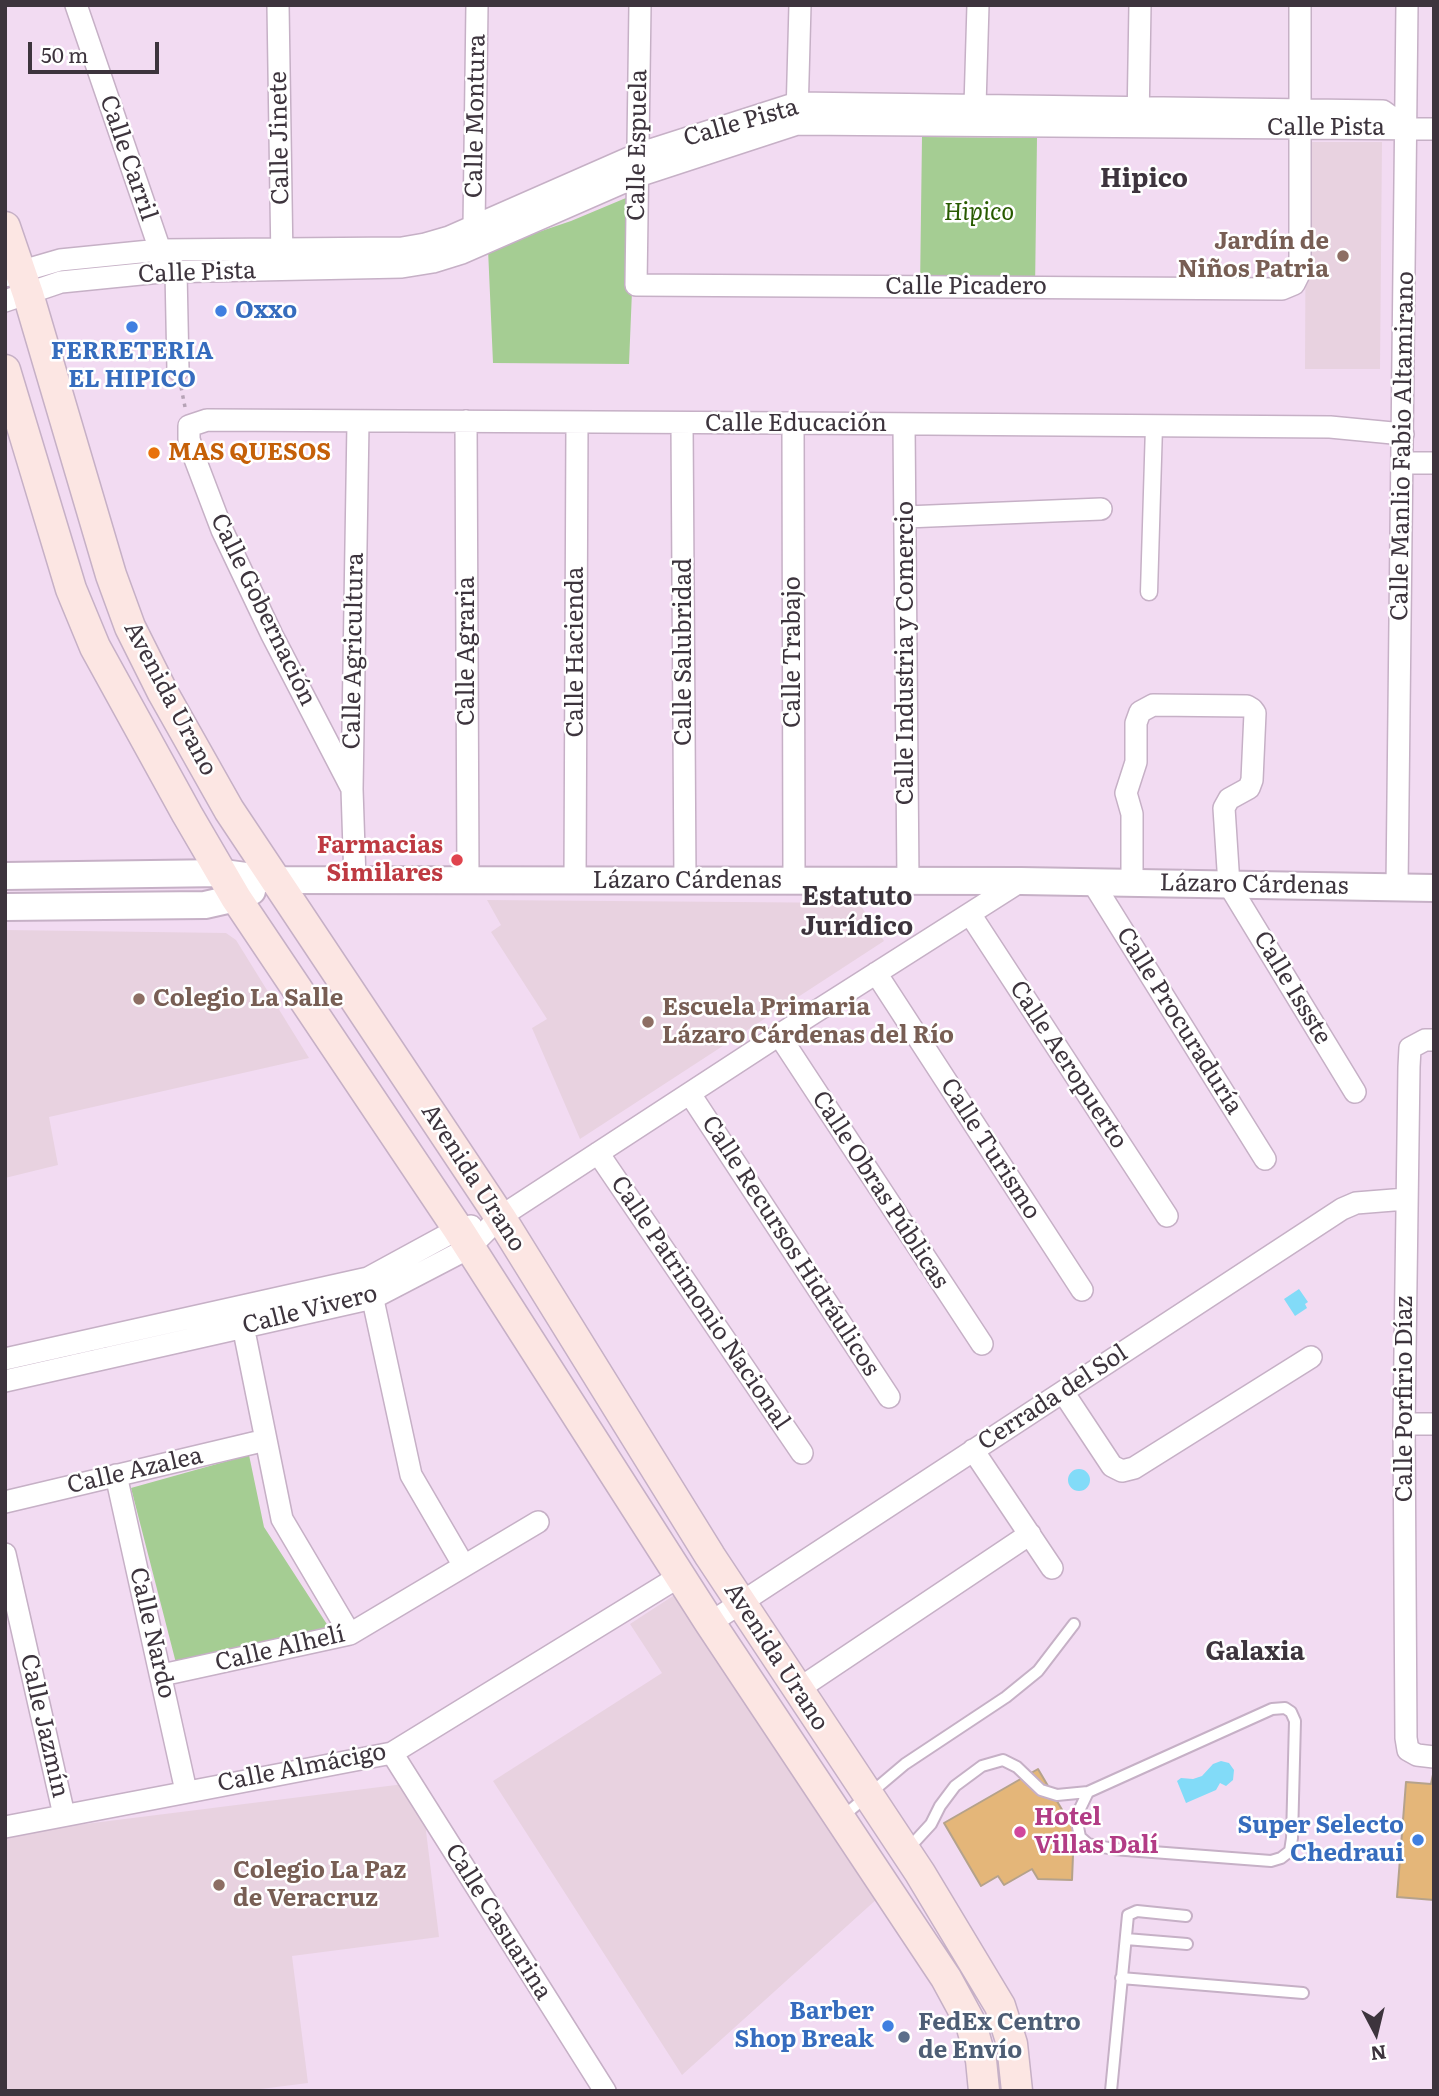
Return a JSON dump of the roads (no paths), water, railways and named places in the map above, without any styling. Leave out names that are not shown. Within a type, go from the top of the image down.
[{"type":"main road","name":"Avenida Urano","points":[[5,227],[15,286],[111,575],[130,627],[163,693],[229,810],[500,1217],[741,1603],[913,1862],[1000,2006],[1012,2044],[1017,2091]]},
{"type":"main road","name":"Avenida Urano","points":[[5,370],[71,589],[90,636],[130,715],[230,886],[463,1238],[710,1623],[946,1978],[971,2024],[981,2060],[984,2091]]},
{"type":"main road","points":[[342,1057],[378,1032]]},
{"type":"main road","points":[[890,1892],[913,1862]]},
{"type":"street","name":"Calle Carril","points":[[76,5],[169,272]]},
{"type":"street","name":"Calle Jinete","points":[[278,5],[282,260]]},
{"type":"street","name":"Calle Montura","points":[[474,226],[477,5]]},
{"type":"street","name":"Calle Espuela","points":[[636,285],[640,5]]},
{"type":"street","points":[[797,114],[800,5]]},
{"type":"street","points":[[975,106],[978,5]]},
{"type":"street","points":[[1138,117],[1140,5]]},
{"type":"street","points":[[1299,119],[1300,5]]},
{"type":"street","name":"Calle Manlio Fabio Altamirano","points":[[1397,887],[1407,128],[1406,5]]},
{"type":"street","name":"Calle Pista","points":[[15,286],[402,248],[449,237],[638,154],[797,114],[975,106],[1138,117]]},
{"type":"street","name":"Calle Pista","points":[[15,286],[60,260],[160,250],[402,267],[433,262],[462,253],[638,176],[797,114],[1299,119],[1434,129]]},
{"type":"street","name":"Calle Picadero","points":[[636,285],[1282,289],[1294,284],[1300,272],[1299,119]]},
{"type":"street","points":[[169,272],[178,370]]},
{"type":"street","name":"Calle Educación","points":[[189,426],[207,421],[793,423],[1330,427],[1403,434]]},
{"type":"street","name":"Calle Agraria","points":[[466,421],[468,880]]},
{"type":"street","name":"Calle Agricultura","points":[[355,880],[352,789],[358,423]]},
{"type":"street","name":"Calle Hacienda","points":[[575,880],[577,423]]},
{"type":"street","name":"Calle Trabajo","points":[[793,423],[794,881]]},
{"type":"street","name":"Calle Salubridad","points":[[682,424],[685,881]]},
{"type":"street","name":"Calle Industria y Comercio","points":[[904,425],[908,881]]},
{"type":"street","name":"Calle Gobernación","points":[[189,426],[194,459],[222,530],[272,635],[352,789]]},
{"type":"street","points":[[1149,592],[1154,426]]},
{"type":"street","points":[[1402,463],[1434,463]]},
{"type":"street","points":[[906,517],[1101,509]]},
{"type":"street","points":[[1132,883],[1132,814],[1126,793],[1136,762],[1136,723],[1140,712],[1153,705],[1247,706],[1255,713],[1252,780],[1249,788],[1229,799],[1224,808],[1229,885]]},
{"type":"street","points":[[5,876],[230,886]]},
{"type":"street","name":"Lázaro Cárdenas","points":[[230,886],[276,880],[575,880],[1021,881],[1434,888]]},
{"type":"street","name":"Calle Vivero","points":[[5,1381],[39,1362],[371,1288],[500,1217],[1021,881]]},
{"type":"street","name":"Calle Procuraduría","points":[[1093,883],[1265,1159]]},
{"type":"street","name":"Calle Issste","points":[[1229,885],[1355,1092]]},
{"type":"street","points":[[6,905],[205,905],[230,886]]},
{"type":"street","name":"Calle Aeropuerto","points":[[970,914],[1167,1216]]},
{"type":"street","name":"Calle Turismo","points":[[876,974],[1082,1290]]},
{"type":"street","name":"Calle Obras Públicas","points":[[779,1035],[982,1344]]},
{"type":"street","name":"Calle Porfirio Díaz","points":[[1434,1040],[1425,1040],[1410,1048],[1405,1424],[1406,1738],[1408,1750],[1417,1755],[1434,1757]]},
{"type":"street","name":"Calle Recursos Hidráulicos","points":[[690,1094],[889,1398]]},
{"type":"street","name":"Calle Patrimonio Nacional","points":[[598,1153],[802,1453]]},
{"type":"street","name":"Cerrada del Sol","points":[[710,1623],[1342,1209],[1356,1203],[1406,1199]]},
{"type":"street","points":[[371,1288],[411,1475],[464,1566]]},
{"type":"street","points":[[241,1317],[282,1519],[350,1634]]},
{"type":"street","points":[[1063,1392],[1112,1466],[1122,1471],[1134,1468],[1311,1357]]},
{"type":"street","name":"Calle Vivero","points":[[5,1359],[39,1362]]},
{"type":"street","points":[[1405,1424],[1434,1424]]},
{"type":"street","name":"Calle Azalea","points":[[5,1502],[266,1440]]},
{"type":"street","points":[[973,1450],[1052,1568]]},
{"type":"street","name":"Calle Nardo","points":[[116,1475],[186,1791]]},
{"type":"street","name":"Calle Alhelí","points":[[162,1675],[350,1634],[538,1521]]},
{"type":"street","points":[[797,1690],[1030,1534]]},
{"type":"street","name":"Calle Jazmín","points":[[5,1555],[64,1815]]},
{"type":"street","name":"Calle Almácigo","points":[[5,1827],[392,1753],[680,1576]]},
{"type":"street","name":"Calle Casuarina","points":[[392,1753],[605,2091]]},
{"type":"lane","points":[[840,1818],[905,1764],[1006,1697],[1038,1671],[1074,1624]]},
{"type":"lane","points":[[913,1862],[940,1806],[955,1786],[982,1766],[1003,1760],[1017,1767],[1041,1790],[1057,1795],[1088,1792],[1272,1709],[1284,1708],[1292,1713],[1295,1721],[1293,1838],[1290,1851],[1280,1858],[1271,1861],[1113,1849],[1088,1844],[1080,1837],[1076,1817],[1088,1792]]},
{"type":"lane","points":[[1111,2091],[1128,1915],[1132,1912],[1186,1916]]},
{"type":"lane","points":[[1126,1939],[1187,1944]]},
{"type":"lane","points":[[1121,1978],[1303,1993]]},
{"type":"water","points":[[1299,1289],[1308,1302],[1305,1304],[1307,1308],[1295,1316],[1284,1299]]},
{"type":"water","points":[[1079,1469],[1089,1476],[1090,1480],[1083,1490],[1079,1491],[1069,1484],[1068,1480],[1075,1470]]},
{"type":"water","points":[[1221,1761],[1229,1763],[1234,1770],[1233,1780],[1226,1786],[1220,1783],[1216,1790],[1186,1803],[1177,1781],[1181,1778],[1193,1779],[1202,1776],[1213,1764]]},
{"type":"place","name":"Jardín de Niños Patria","points":[[1343,256]]},
{"type":"place","name":"Oxxo","points":[[221,311]]},
{"type":"place","name":"FERRETERIA EL HIPICO","points":[[132,327]]},
{"type":"place","name":"MAS QUESOS","points":[[154,453]]},
{"type":"place","name":"Farmacias Similares","points":[[457,860]]},
{"type":"place","name":"Colegio La Salle","points":[[139,999]]},
{"type":"place","name":"Escuela Primaria Lázaro Cárdenas del Río","points":[[648,1022]]},
{"type":"place","name":"Hotel Villas Dalí","points":[[1020,1832]]},
{"type":"place","name":"Super Selecto Chedraui","points":[[1418,1840]]},
{"type":"place","name":"Colegio La Paz de Veracruz","points":[[219,1885]]},
{"type":"place","name":"Barber Shop Break","points":[[888,2026]]},
{"type":"place","name":"FedEx Centro de Envío","points":[[904,2037]]},
{"type":"district","name":"Hipico","points":[[1144,179]]},
{"type":"district","name":"Estatuto Jurídico","points":[[857,912]]},
{"type":"district","name":"Galaxia","points":[[1255,1652]]}]
